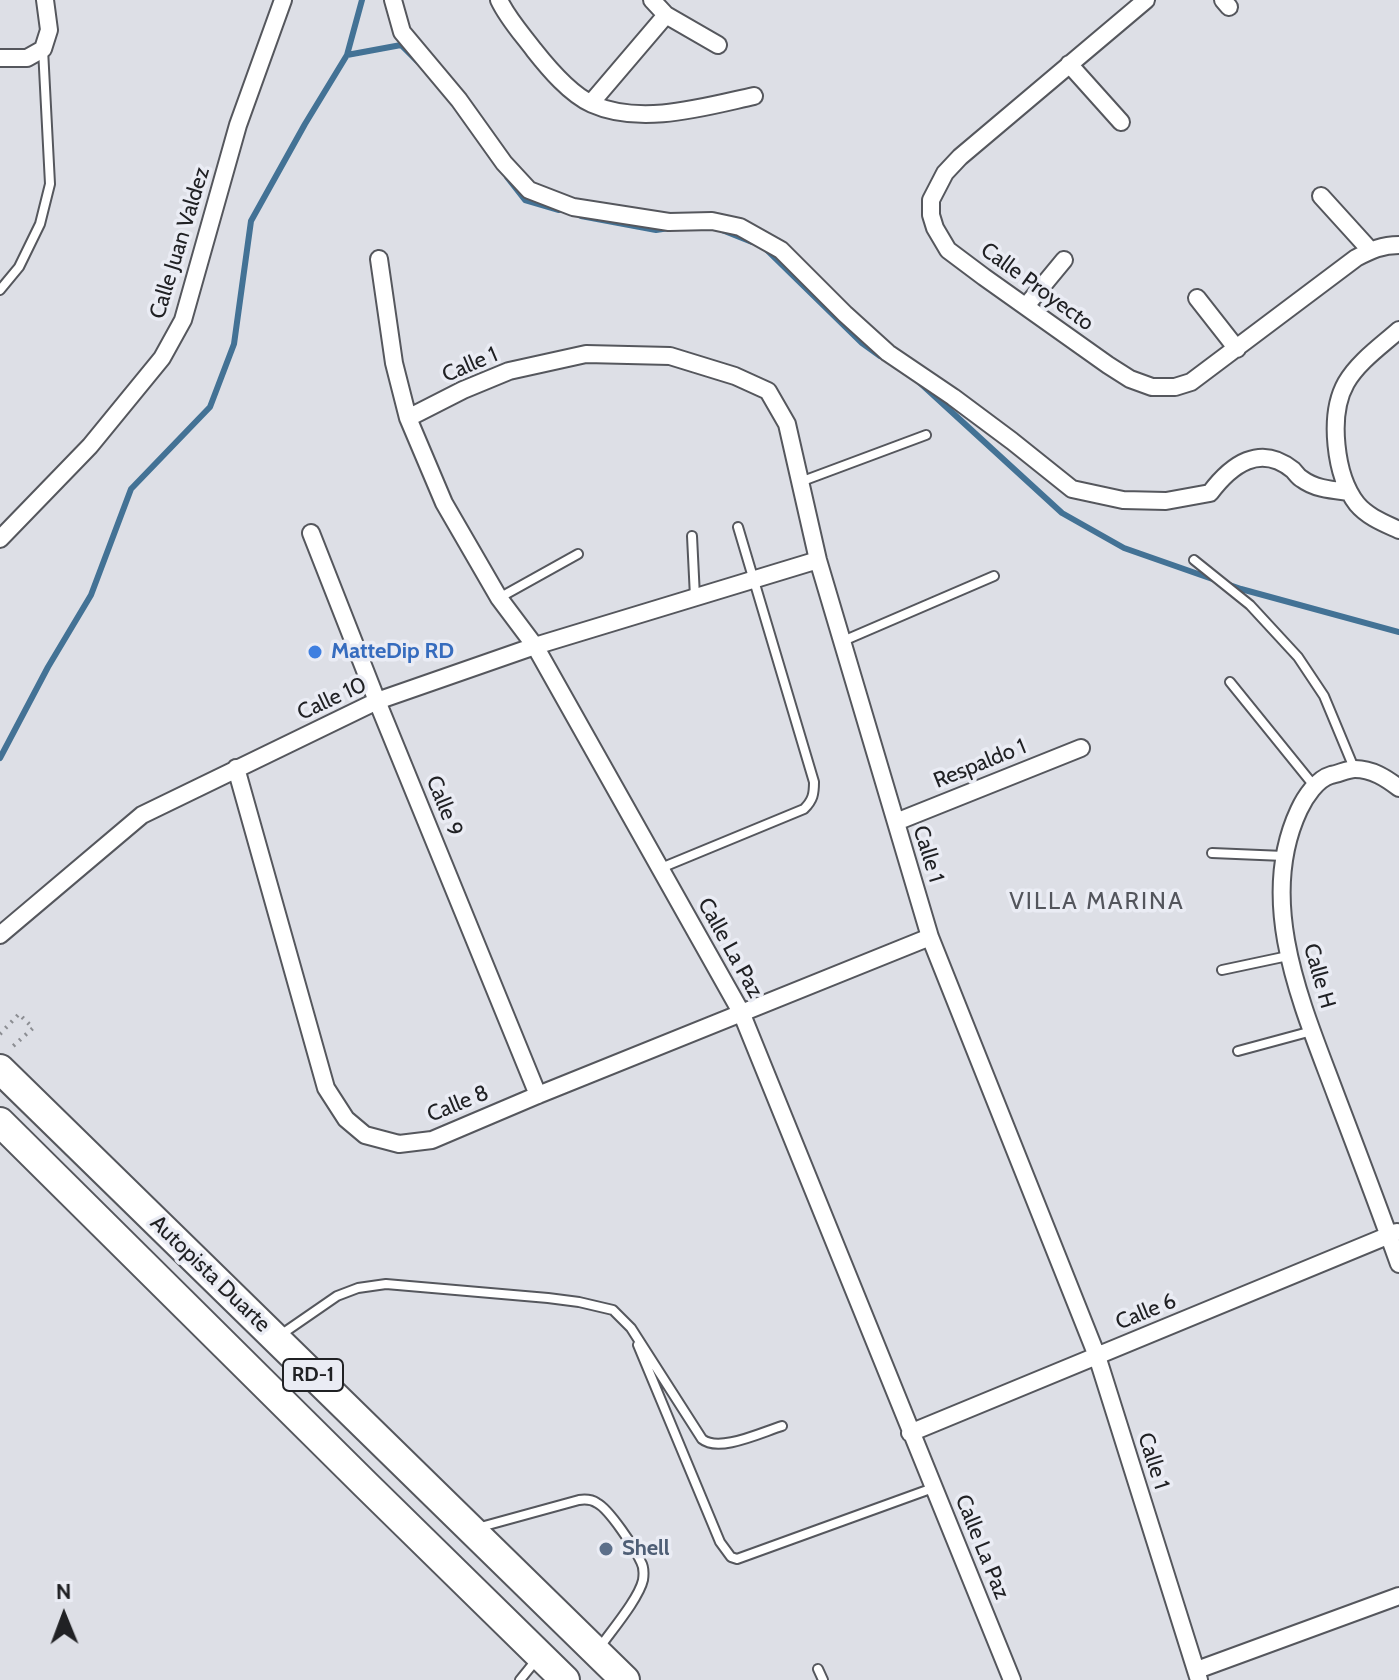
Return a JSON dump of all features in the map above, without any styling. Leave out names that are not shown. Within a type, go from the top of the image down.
[{"type":"highway","name":"Autopista Duarte","points":[[0,1069],[625,1680]]},
{"type":"highway","name":"Autopista Duarte","points":[[2,1130],[565,1680]]},
{"type":"street","points":[[0,58],[27,58],[43,49],[49,30],[45,0]]},
{"type":"street","name":"Calle Juan Valdez","points":[[0,539],[90,446],[162,358],[183,320],[238,125],[283,0]]},
{"type":"street","points":[[393,0],[402,32],[459,100],[504,163],[529,190],[573,207],[669,222],[712,221],[740,227],[781,250],[888,353],[1000,432],[1072,489],[1123,500],[1166,501],[1210,493],[1224,474],[1251,458],[1272,458],[1292,469],[1302,480],[1323,489],[1349,492]]},
{"type":"street","points":[[499,0],[554,76],[591,103],[631,115],[690,109],[754,96]]},
{"type":"street","points":[[652,0],[666,15],[718,45]]},
{"type":"street","name":"Calle Proyecto","points":[[1146,0],[945,173],[931,200],[931,215],[948,250],[1130,379],[1152,387],[1175,387],[1191,382],[1356,258],[1386,245],[1399,245]]},
{"type":"street","points":[[591,103],[666,15]]},
{"type":"street","points":[[1069,64],[1121,122]]},
{"type":"street","points":[[1321,196],[1370,250]]},
{"type":"street","name":"Calle La Paz","points":[[379,259],[394,363],[408,418],[444,503],[499,598],[535,646],[741,1012],[1012,1680]]},
{"type":"street","points":[[1026,306],[1064,260]]},
{"type":"street","points":[[1197,298],[1237,349]]},
{"type":"street","points":[[1399,330],[1357,368],[1346,384],[1335,422],[1337,448],[1349,492],[1372,517],[1399,530]]},
{"type":"street","name":"Calle 1","points":[[408,418],[509,371],[586,354],[670,356],[735,376],[768,391],[787,424],[818,560],[930,937],[1097,1356],[1198,1675]]},
{"type":"street","name":"Calle 9","points":[[311,533],[538,1095]]},
{"type":"street","name":"Calle 10","points":[[0,935],[142,815],[377,701],[535,646],[818,560]]},
{"type":"street","name":"Respaldo 1","points":[[896,822],[1081,748]]},
{"type":"street","name":"Calle 8","points":[[236,768],[326,1088],[346,1119],[365,1135],[399,1144],[432,1140],[930,937]]},
{"type":"street","points":[[1315,787],[1325,777],[1355,769],[1383,776],[1399,788]]},
{"type":"street","name":"Calle H","points":[[1315,787],[1304,798],[1291,827],[1284,856],[1282,909],[1288,956],[1312,1031],[1394,1234],[1399,1264]]},
{"type":"street","name":"Calle 6","points":[[910,1433],[1394,1234]]},
{"type":"street","points":[[1198,1675],[1399,1596]]},
{"type":"lane","points":[[0,290],[19,267],[40,224],[50,184],[43,49]]},
{"type":"lane","points":[[799,483],[926,435]]},
{"type":"lane","points":[[660,868],[804,809],[814,794],[814,782],[738,527]]},
{"type":"lane","points":[[692,536],[695,597]]},
{"type":"lane","points":[[499,598],[578,554]]},
{"type":"lane","points":[[1194,560],[1250,605],[1298,657],[1324,696],[1355,769]]},
{"type":"lane","points":[[842,641],[994,576]]},
{"type":"lane","points":[[1230,682],[1315,787]]},
{"type":"lane","points":[[1212,853],[1284,856]]},
{"type":"lane","points":[[1222,970],[1288,956]]},
{"type":"lane","points":[[1238,1051],[1312,1031]]},
{"type":"lane","points":[[275,1339],[337,1296],[358,1288],[386,1284],[579,1302],[613,1310],[631,1328],[708,1444],[729,1443],[782,1426]]},
{"type":"lane","points":[[631,1328],[720,1542],[731,1557],[737,1559],[933,1488]]},
{"type":"lane","points":[[472,1529],[579,1500],[589,1499],[600,1504],[638,1556],[644,1576],[634,1597],[597,1652]]},
{"type":"lane","points":[[520,1680],[540,1656]]},
{"type":"lane","points":[[818,1669],[823,1680]]},
{"type":"path","points":[[0,1034],[19,1014],[33,1028],[0,1058]]},
{"type":"waterway","points":[[0,758],[48,667],[91,595],[131,489],[210,407],[234,344],[251,221],[347,55],[362,0]]},
{"type":"waterway","points":[[347,55],[401,45],[417,61]]},
{"type":"waterway","points":[[507,177],[525,200],[559,210]]},
{"type":"waterway","points":[[581,216],[656,230],[669,228]]},
{"type":"waterway","points":[[722,230],[752,242]]},
{"type":"waterway","points":[[766,249],[862,343],[880,356]]},
{"type":"waterway","points":[[919,382],[1062,513],[1124,548],[1241,589],[1399,632]]},
{"type":"place","name":"MatteDip RD","points":[[315,652]]},
{"type":"place","name":"Shell","points":[[606,1549]]},
{"type":"district","name":"VILLA MARINA","points":[[1097,902]]}]
